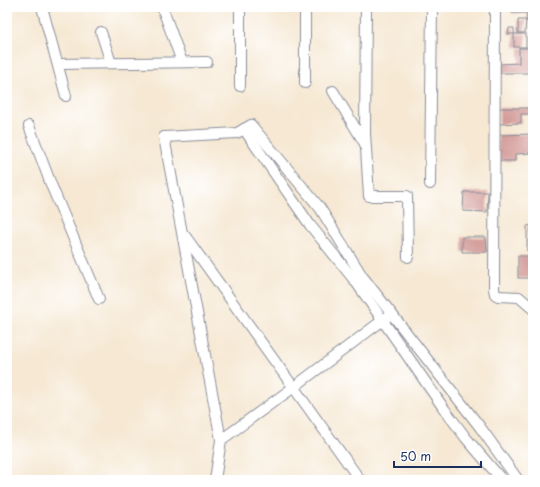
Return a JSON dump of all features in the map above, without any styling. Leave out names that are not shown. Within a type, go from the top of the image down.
[{"type":"street","points":[[42,7],[66,96]]},
{"type":"street","points":[[162,7],[182,62]]},
{"type":"street","points":[[240,7],[240,86]]},
{"type":"street","points":[[305,7],[305,83]]},
{"type":"street","points":[[366,7],[365,125],[369,196],[407,196],[408,257]]},
{"type":"street","points":[[430,184],[432,7]]},
{"type":"street","points":[[495,7],[494,289],[495,294],[498,296],[519,297],[533,309]]},
{"type":"street","points":[[101,32],[111,63]]},
{"type":"street","points":[[58,64],[207,62]]},
{"type":"street","points":[[333,91],[366,146]]},
{"type":"street","points":[[29,126],[52,187],[99,299]]},
{"type":"street","points":[[215,480],[221,440],[164,137],[237,133],[248,127]]},
{"type":"street","points":[[248,127],[320,208],[362,276],[480,427],[518,480]]},
{"type":"street","points":[[248,127],[310,225],[356,282],[466,438],[502,480]]},
{"type":"street","points":[[183,233],[360,480]]},
{"type":"street","points":[[221,440],[294,387],[391,313]]},
{"type":"building","points":[[512,7],[525,7],[525,13],[512,13]]},
{"type":"building","points":[[527,7],[533,7],[533,21],[527,21]]},
{"type":"building","points":[[518,20],[526,20],[525,33],[518,33]]},
{"type":"building","points":[[509,28],[514,28],[514,34],[508,34]]},
{"type":"building","points":[[514,34],[526,34],[526,47],[514,47]]},
{"type":"building","points":[[519,48],[533,48],[533,73],[500,73],[500,64],[519,63]]},
{"type":"building","points":[[533,103],[533,123],[532,123]]},
{"type":"building","points":[[499,108],[530,108],[530,114],[521,114],[521,123],[499,124]]},
{"type":"building","points":[[533,134],[533,153],[515,154],[515,161],[498,161],[498,135]]},
{"type":"building","points":[[464,192],[488,192],[487,212],[463,211]]},
{"type":"building","points":[[533,225],[533,251],[527,251],[527,226]]},
{"type":"building","points":[[462,237],[486,237],[487,252],[462,252]]},
{"type":"building","points":[[518,256],[530,256],[530,278],[518,278]]}]
